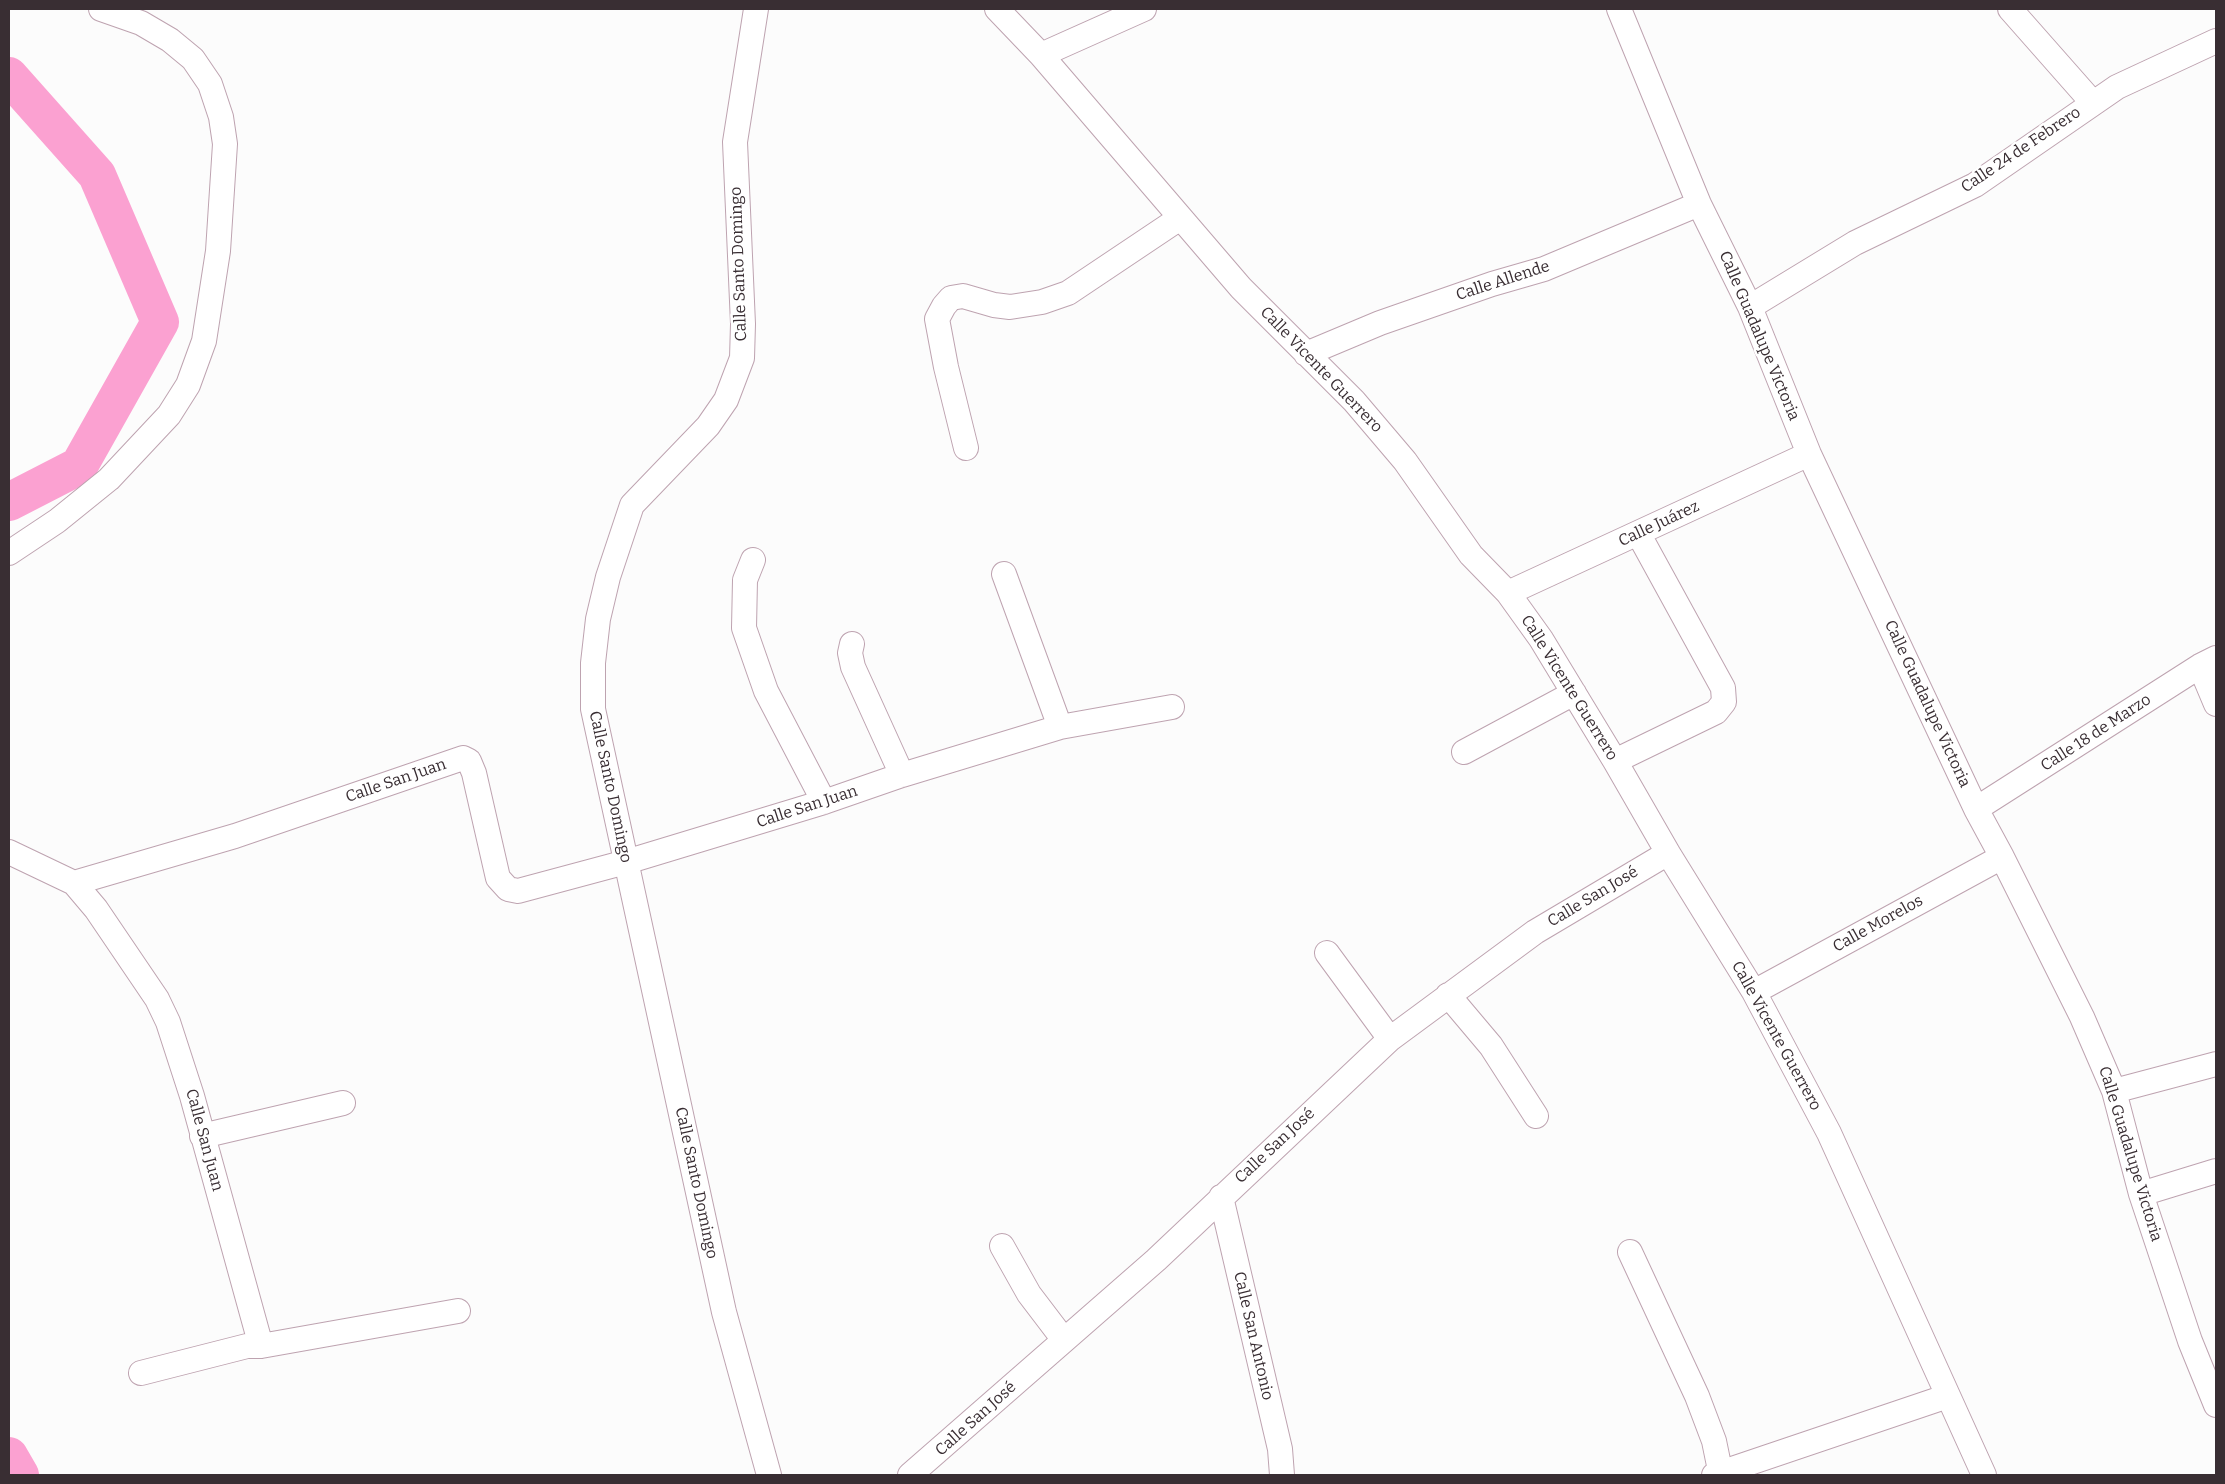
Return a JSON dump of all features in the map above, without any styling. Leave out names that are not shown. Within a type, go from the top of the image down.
[{"type":"street","points":[[9,553],[57,521],[109,479],[163,422],[188,385],[204,341],[218,242],[226,144],[221,116],[210,84],[193,59],[170,40],[141,24],[101,9]]},
{"type":"street","name":"Calle Santo Domingo","points":[[756,9],[735,142],[743,324],[742,358],[726,400],[708,426],[632,505],[608,577],[598,619],[593,663],[593,709],[724,1312],[769,1475]]},
{"type":"street","name":"Calle Vicente Guerrero","points":[[997,9],[1040,55],[1241,288],[1354,401],[1405,461],[1471,555],[1508,592],[1541,639],[1616,761],[1668,853],[1754,992],[1829,1133],[1984,1475]]},
{"type":"street","points":[[1040,55],[1144,9]]},
{"type":"street","name":"Calle Guadalupe Victoria","points":[[1619,9],[1699,204],[1750,307],[1809,454],[1976,809],[2082,1017],[2114,1091],[2141,1194],[2190,1340],[2216,1405]]},
{"type":"street","points":[[2010,9],[2092,102]]},
{"type":"street","name":"Calle 24 de Febrero","points":[[1750,307],[1855,243],[1975,185],[2117,86],[2216,41]]},
{"type":"street","name":"Calle Allende","points":[[1306,354],[1380,323],[1492,284],[1544,269],[1699,204]]},
{"type":"street","points":[[966,448],[946,366],[937,319],[951,298],[963,296],[994,306],[1010,306],[1042,302],[1068,293],[1180,218]]},
{"type":"street","name":"Calle Juárez","points":[[1508,592],[1809,454]]},
{"type":"street","points":[[1616,761],[1716,712],[1724,702],[1723,688],[1638,533]]},
{"type":"street","points":[[753,560],[745,580],[744,628],[766,691],[824,802]]},
{"type":"street","points":[[1004,574],[1060,727]]},
{"type":"street","points":[[852,644],[850,653],[853,667],[902,775]]},
{"type":"street","points":[[2208,662],[2216,704]]},
{"type":"street","name":"Calle 18 de Marzo","points":[[1976,809],[2208,662]]},
{"type":"street","points":[[1464,752],[1574,693]]},
{"type":"street","name":"Calle San Juan","points":[[261,1346],[179,1055],[157,999],[96,909],[74,883],[235,836],[463,758],[469,761],[472,766],[498,878],[508,889],[518,891],[626,862],[824,802],[902,775],[1060,727],[1172,707]]},
{"type":"street","points":[[9,852],[74,883]]},
{"type":"street","name":"Calle San José","points":[[910,1475],[1156,1260],[1390,1039],[1535,932],[1668,853]]},
{"type":"street","name":"Calle Morelos","points":[[1754,992],[2002,857]]},
{"type":"street","points":[[1327,953],[1390,1039]]},
{"type":"street","points":[[1448,995],[1491,1046],[1536,1116]]},
{"type":"street","points":[[2114,1091],[2216,1064]]},
{"type":"street","points":[[202,1136],[343,1103]]},
{"type":"street","points":[[2141,1194],[2216,1171]]},
{"type":"street","name":"Calle San Antonio","points":[[1221,1197],[1280,1449],[1282,1475]]},
{"type":"street","points":[[1002,1246],[1029,1294],[1064,1340]]},
{"type":"street","points":[[1630,1252],[1697,1396],[1714,1441],[1719,1474],[1948,1396]]},
{"type":"street","points":[[142,1373],[247,1346],[261,1346],[458,1311]]},
{"type":"waterway","points":[[9,76],[97,175],[160,322],[79,466],[9,502]]},
{"type":"waterway","points":[[9,1456],[20,1475]]}]
